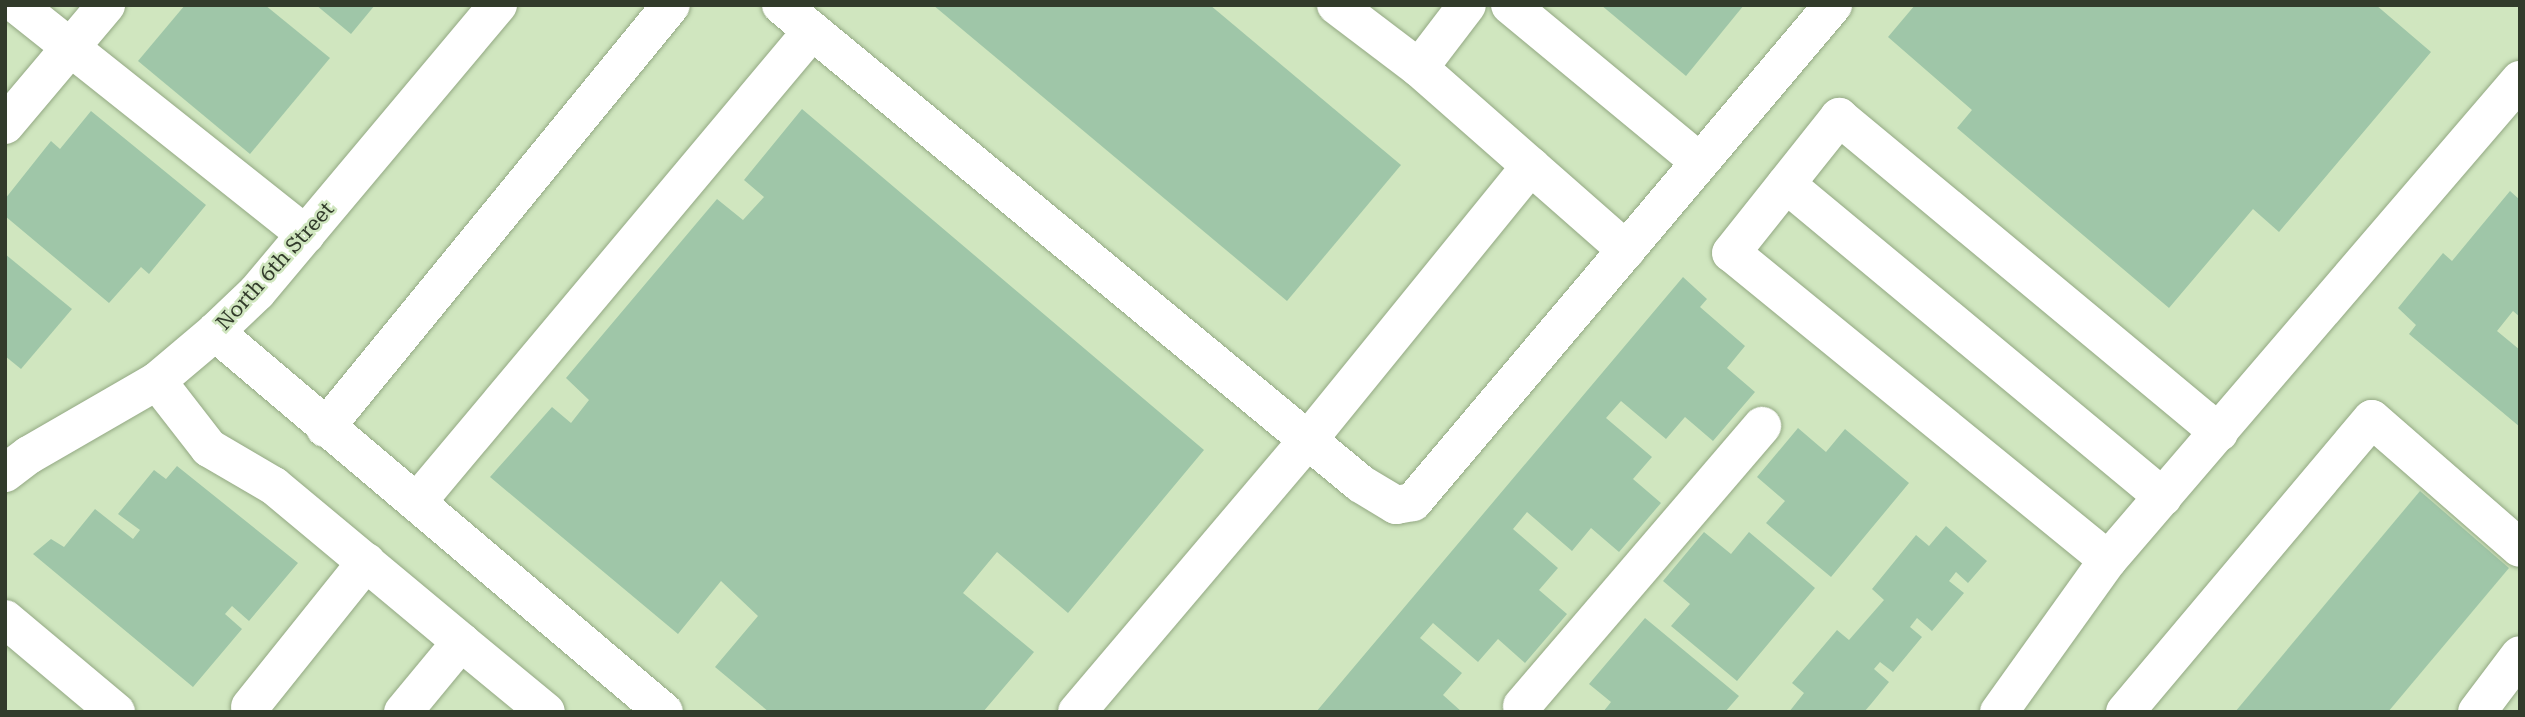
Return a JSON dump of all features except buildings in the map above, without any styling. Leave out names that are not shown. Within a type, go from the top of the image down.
[{"type":"street","points":[[17,5],[306,235]]},
{"type":"street","points":[[5,125],[106,5]]},
{"type":"street","name":"North 6th Street","points":[[5,474],[29,455],[157,381],[215,332],[306,235],[498,5]]},
{"type":"street","points":[[325,428],[671,5]]},
{"type":"street","points":[[781,5],[1361,484],[1396,505],[1413,502],[1833,5]]},
{"type":"street","points":[[1336,5],[1419,68],[1626,250]]},
{"type":"street","points":[[1419,68],[1444,29],[1467,5]]},
{"type":"street","points":[[1510,5],[1709,151]]},
{"type":"street","points":[[417,502],[813,31]]},
{"type":"street","points":[[1998,712],[2109,560],[2520,80]]},
{"type":"street","points":[[2109,560],[1731,253],[1839,117],[2219,432]]},
{"type":"street","points":[[1077,712],[1308,440],[1531,166]]},
{"type":"street","points":[[1786,184],[2163,497]]},
{"type":"street","points":[[215,332],[325,428],[417,502],[664,712]]},
{"type":"street","points":[[157,381],[209,448],[274,486],[546,712]]},
{"type":"street","points":[[2125,712],[2371,419],[2520,548]]},
{"type":"street","points":[[1522,710],[1762,426]]},
{"type":"street","points":[[250,707],[366,562]]},
{"type":"street","points":[[5,619],[116,712]]},
{"type":"street","points":[[403,712],[461,642]]},
{"type":"street","points":[[2477,712],[2520,655]]}]
